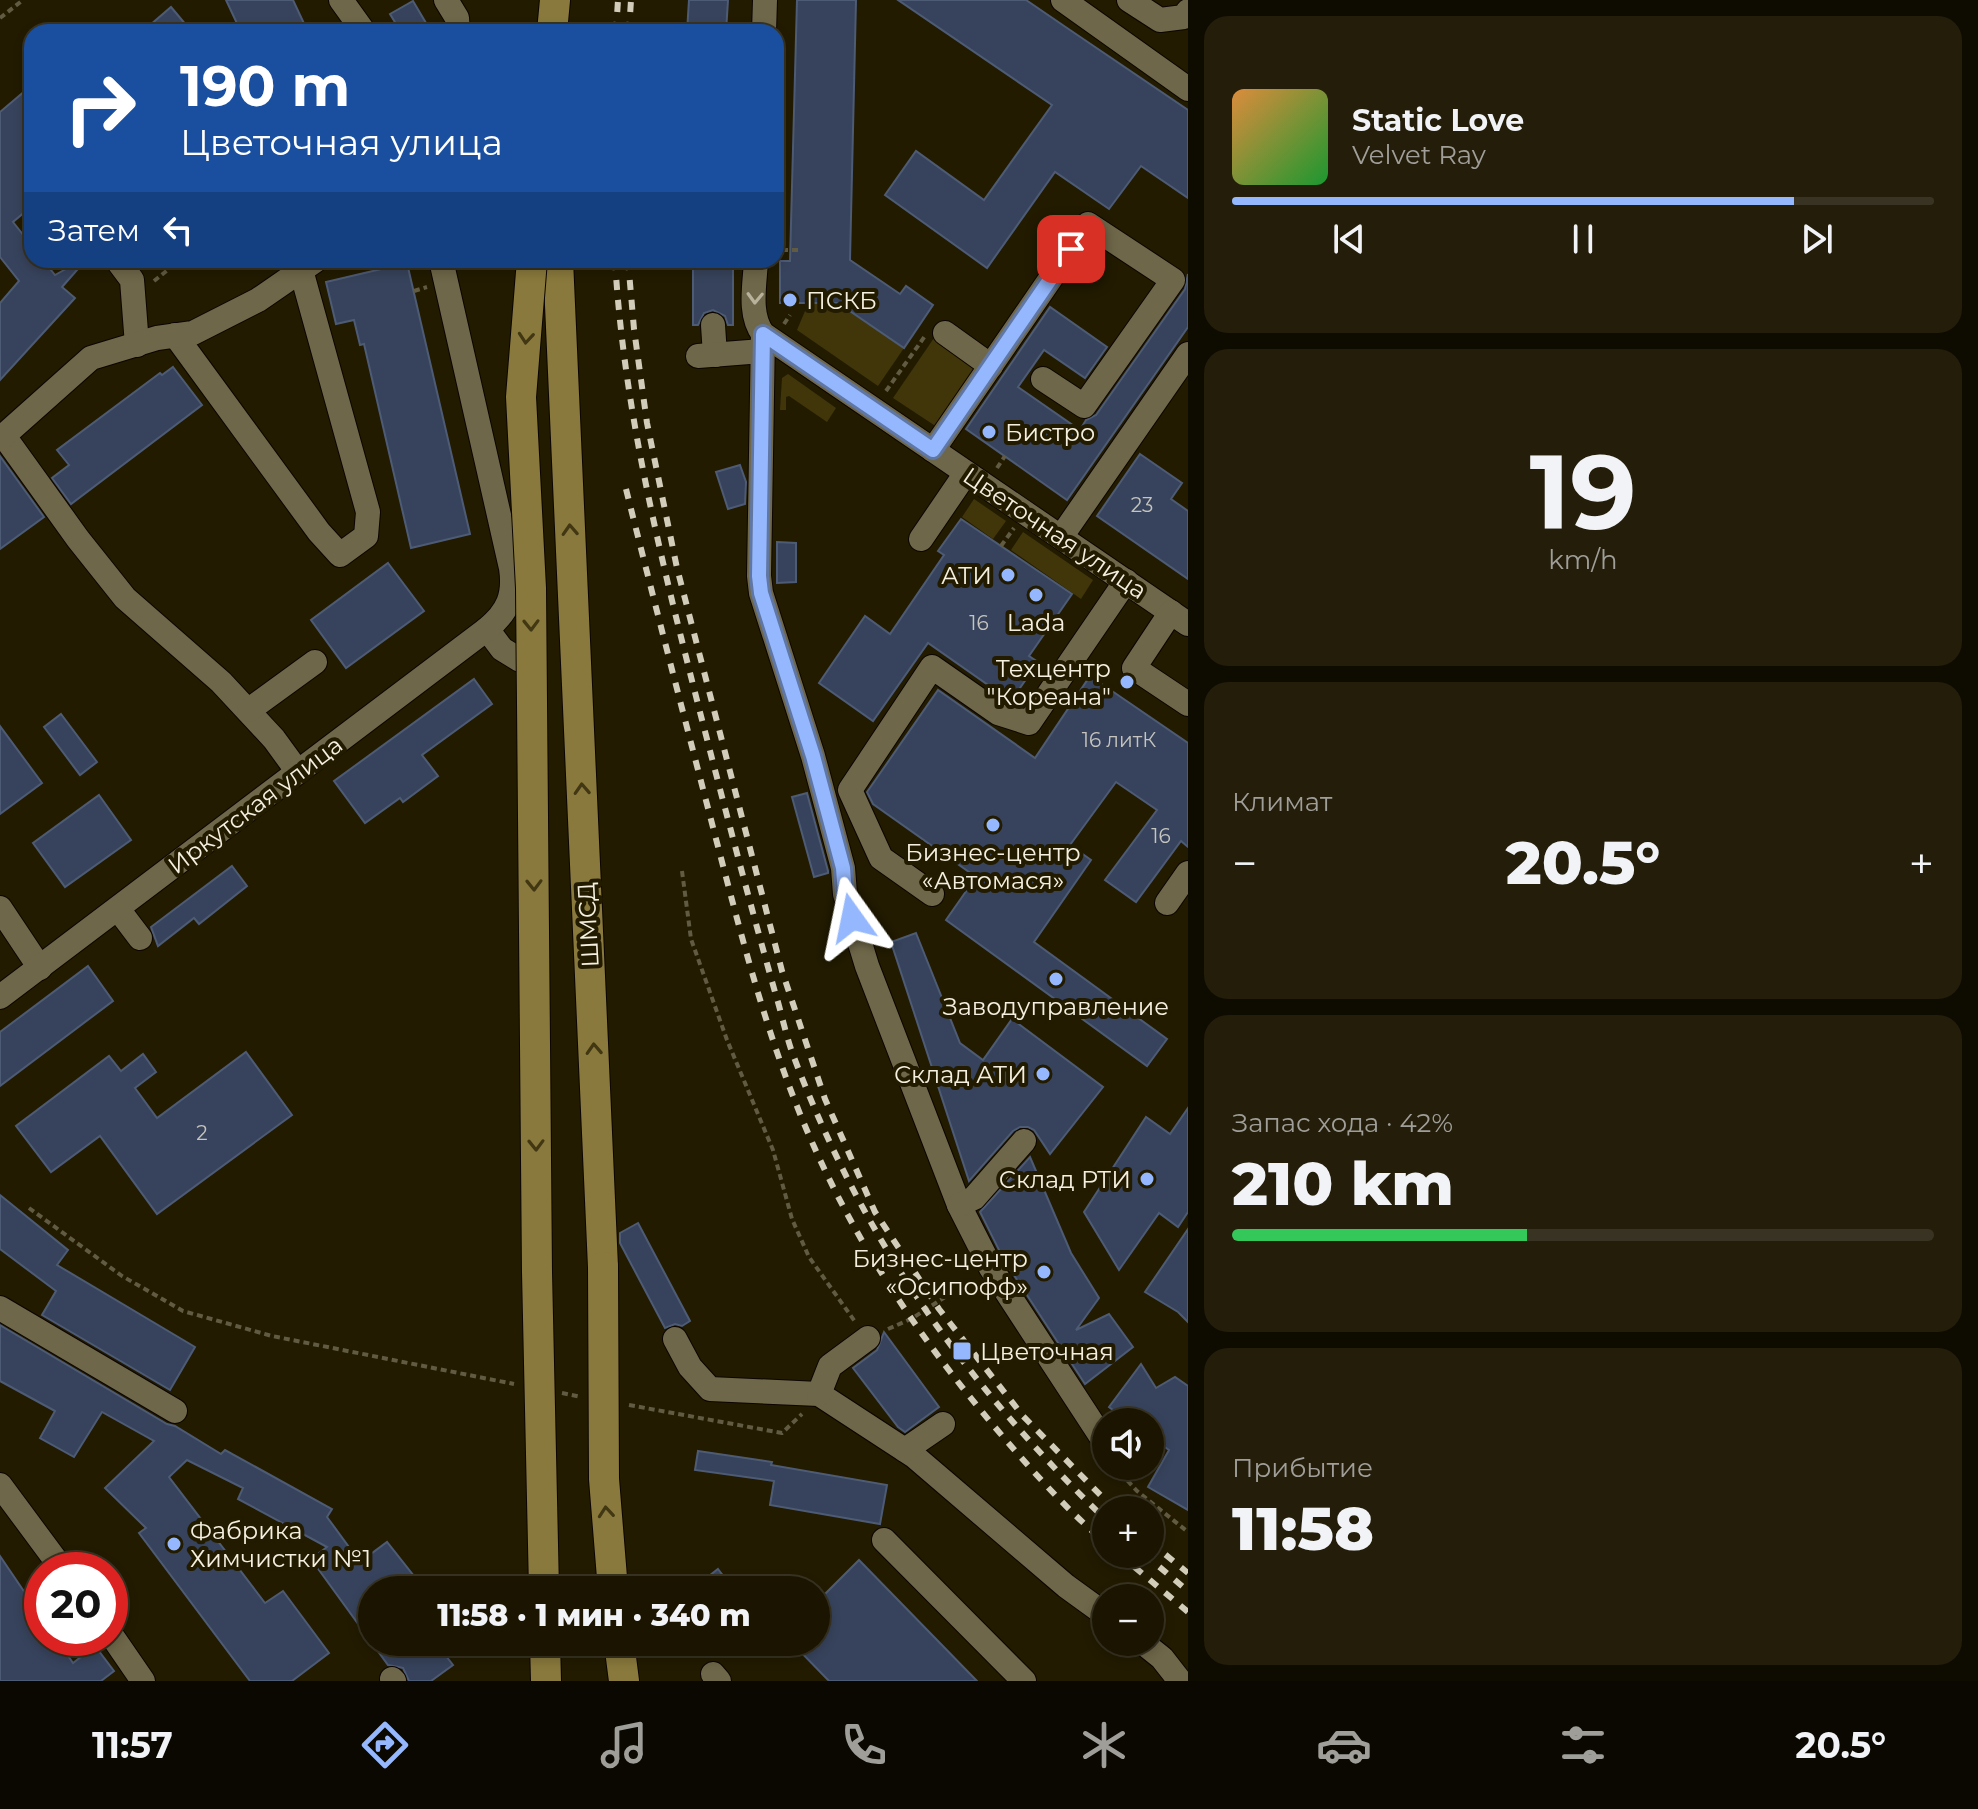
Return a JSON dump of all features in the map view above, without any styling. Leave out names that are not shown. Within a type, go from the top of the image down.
[{"type":"main road","points":[[553,24],[555,0]]},
{"type":"main road","points":[[566,24],[568,0]]},
{"type":"main road","points":[[531,268],[521,397],[531,588],[537,1272],[544,1576]]},
{"type":"main road","name":"ШМСД","points":[[558,268],[603,1251],[604,1479],[612,1576]]},
{"type":"main road","points":[[545,1656],[546,1681]]},
{"type":"main road","points":[[621,1656],[624,1681]]},
{"type":"street","points":[[341,0],[358,24]]},
{"type":"street","points":[[446,0],[457,24]]},
{"type":"street","points":[[764,24],[765,0]]},
{"type":"street","points":[[1063,0],[1188,89]]},
{"type":"street","points":[[1129,0],[1160,20],[1186,14]]},
{"type":"street","points":[[1158,0],[1186,14]]},
{"type":"street","points":[[933,450],[1088,224],[1173,280],[1084,406],[1043,379]]},
{"type":"street","points":[[123,268],[132,280],[137,345]]},
{"type":"street","points":[[298,772],[249,710],[125,598],[2,437],[91,358],[193,333],[258,300],[303,268]]},
{"type":"street","points":[[175,335],[319,532],[340,555],[366,536],[368,512],[313,268]]},
{"type":"street","name":"Иркутская улица","points":[[0,997],[487,629],[506,610],[513,593],[511,568],[443,268]]},
{"type":"street","points":[[756,268],[754,315],[763,342],[759,576],[766,610],[843,868],[845,894],[867,966],[959,1205],[998,1280],[1092,1423]]},
{"type":"street","points":[[713,325],[706,356],[763,342]]},
{"type":"street","points":[[938,331],[991,366]]},
{"type":"street","name":"Цветочная улица","points":[[763,342],[933,450],[1179,618]]},
{"type":"street","points":[[1061,537],[1188,354]]},
{"type":"street","points":[[921,539],[966,473]]},
{"type":"street","points":[[932,894],[881,858],[850,790],[932,667],[998,713],[1029,723],[1126,581]]},
{"type":"street","points":[[1179,618],[1134,668],[1188,704]]},
{"type":"street","points":[[487,629],[502,649],[520,660]]},
{"type":"street","points":[[249,710],[315,662]]},
{"type":"street","points":[[795,700],[789,723],[807,793]]},
{"type":"street","points":[[835,840],[867,828]]},
{"type":"street","points":[[1167,903],[1188,873]]},
{"type":"street","points":[[0,908],[40,968]]},
{"type":"street","points":[[118,909],[140,938]]},
{"type":"street","points":[[959,1205],[974,1198],[1024,1141]]},
{"type":"street","points":[[0,1308],[175,1411]]},
{"type":"street","points":[[819,1394],[830,1366],[868,1338]]},
{"type":"street","points":[[675,1339],[690,1367],[710,1389],[819,1394],[905,1450],[956,1489],[1066,1586],[1092,1605]]},
{"type":"street","points":[[905,1450],[943,1424]]},
{"type":"street","points":[[0,1485],[50,1552]]},
{"type":"street","points":[[884,1540],[1024,1681]]},
{"type":"street","points":[[126,1656],[143,1681]]},
{"type":"street","points":[[1160,1656],[1180,1681]]},
{"type":"path","points":[[0,18],[23,0]]},
{"type":"path","points":[[784,250],[799,250]]},
{"type":"path","points":[[134,298],[170,268]]},
{"type":"path","points":[[414,291],[429,286]]},
{"type":"path","points":[[883,396],[938,331]]},
{"type":"path","points":[[994,472],[1005,456]]},
{"type":"path","points":[[1001,546],[1017,523]]},
{"type":"path","points":[[682,871],[691,939],[727,1040],[773,1150],[792,1219],[809,1257],[868,1338]]},
{"type":"path","points":[[29,1208],[122,1276],[183,1311],[272,1336],[516,1385]]},
{"type":"path","points":[[896,1326],[965,1283]]},
{"type":"path","points":[[561,1393],[592,1399]]},
{"type":"path","points":[[620,1404],[782,1433],[819,1394]]},
{"type":"path","points":[[1127,1480],[1188,1532]]},
{"type":"shaded area","points":[[808,304],[838,304],[904,348],[878,386],[797,330]]},
{"type":"shaded area","points":[[934,338],[980,370],[940,429],[893,398]]},
{"type":"shaded area","points":[[788,374],[836,408],[827,422],[789,396],[786,397],[786,410],[780,410],[782,378]]},
{"type":"shaded area","points":[[974,499],[1006,521],[993,539],[962,517]]},
{"type":"shaded area","points":[[1023,532],[1093,580],[1081,599],[1011,550]]},
{"type":"building","points":[[226,0],[293,0],[304,24],[237,24]]},
{"type":"building","points":[[689,0],[728,0],[726,24],[688,24]]},
{"type":"building","points":[[797,0],[856,0],[850,260],[900,294],[906,286],[933,305],[904,348],[838,303],[780,303],[780,268],[784,268],[784,261],[790,261]]},
{"type":"building","points":[[898,0],[1026,0],[1188,110],[1188,198],[1141,166],[1109,209],[1055,172],[987,268],[885,195],[916,151],[984,200],[1052,105]]},
{"type":"building","points":[[413,1],[426,23],[396,24],[390,14]]},
{"type":"building","points":[[171,7],[185,24],[151,24]]},
{"type":"building","points":[[24,92],[24,213],[13,222],[24,236],[24,268],[49,268],[55,275],[68,268],[79,268],[62,287],[75,298],[0,380],[0,303],[19,281],[0,257],[0,112]]},
{"type":"building","points":[[386,268],[408,268],[470,534],[411,548],[364,344],[360,345],[354,320],[336,324],[326,282]]},
{"type":"building","points":[[693,268],[733,268],[733,325],[728,325],[725,316],[713,310],[704,313],[698,325],[693,325]]},
{"type":"building","points":[[1188,274],[1188,327],[1067,500],[966,429],[1050,307],[1107,347],[1085,378],[1044,350],[1018,387],[1080,430],[1086,420],[1096,415],[1185,289]]},
{"type":"building","points":[[173,367],[202,405],[71,504],[52,478],[69,465],[57,450],[160,373],[162,375]]},
{"type":"building","points":[[1140,454],[1182,483],[1171,499],[1188,511],[1188,579],[1097,516]]},
{"type":"building","points":[[0,456],[44,517],[0,549]]},
{"type":"building","points":[[740,465],[746,482],[745,504],[728,509],[716,472]]},
{"type":"building","points":[[961,519],[1072,594],[1029,656],[1038,662],[1011,701],[928,643],[873,721],[819,683],[865,616],[890,634],[944,555],[938,551]]},
{"type":"building","points":[[777,542],[796,543],[796,582],[777,583]]},
{"type":"building","points":[[388,563],[424,611],[346,668],[311,620]]},
{"type":"building","points":[[1090,676],[1188,743],[1188,847],[1181,841],[1136,902],[1105,880],[1157,810],[1116,782],[1070,845],[1091,860],[1034,942],[1167,1039],[1147,1066],[946,920],[976,877],[873,804],[867,792],[938,690],[1035,758]]},
{"type":"building","points":[[474,679],[492,704],[422,755],[438,776],[403,802],[400,798],[365,823],[334,781]]},
{"type":"building","points":[[61,714],[97,762],[80,775],[44,727]]},
{"type":"building","points":[[0,726],[42,783],[0,814]]},
{"type":"building","points":[[807,793],[828,871],[814,877],[792,797]]},
{"type":"building","points":[[99,795],[131,840],[65,887],[33,843]]},
{"type":"building","points":[[232,866],[247,886],[199,924],[194,918],[158,946],[151,927]]},
{"type":"building","points":[[916,933],[960,1043],[983,1060],[1012,1019],[1103,1087],[1050,1154],[1034,1130],[1020,1127],[969,1181],[891,942]]},
{"type":"building","points":[[88,966],[113,1001],[0,1086],[0,1032]]},
{"type":"building","points":[[246,1052],[292,1115],[157,1214],[100,1136],[51,1172],[16,1126],[109,1056],[121,1071],[143,1054],[156,1072],[135,1088],[157,1118]]},
{"type":"building","name":"Склад РТИ","points":[[1188,1108],[1188,1212],[1178,1227],[1159,1213],[1119,1270],[1084,1212],[1146,1117],[1170,1134]]},
{"type":"building","name":"Бизнес-центр «Осипофф»","points":[[1030,1157],[1071,1253],[1099,1298],[1076,1330],[1109,1314],[1133,1347],[1085,1384],[1004,1260],[980,1212]]},
{"type":"building","points":[[0,1195],[68,1250],[57,1265],[195,1347],[170,1390],[42,1315],[56,1291],[0,1249]]},
{"type":"building","points":[[638,1223],[690,1321],[682,1326],[675,1324],[665,1328],[620,1243],[620,1233]]},
{"type":"building","points":[[1188,1229],[1188,1322],[1178,1312],[1145,1292]]},
{"type":"building","points":[[0,1325],[221,1454],[225,1450],[332,1509],[327,1517],[360,1562],[387,1542],[414,1576],[358,1576],[358,1624],[311,1559],[327,1547],[238,1499],[243,1488],[187,1460],[169,1477],[265,1603],[283,1591],[329,1653],[292,1681],[250,1681],[139,1533],[146,1528],[105,1488],[154,1441],[102,1412],[74,1457],[40,1438],[55,1411],[0,1381]]},
{"type":"building","name":"Цветочная","points":[[884,1332],[939,1407],[905,1432],[853,1368],[877,1350]]},
{"type":"building","points":[[1141,1364],[1156,1388],[1175,1377],[1188,1386],[1188,1510],[1148,1487],[1152,1480],[1164,1480],[1164,1459],[1169,1450],[1164,1447],[1164,1408],[1109,1407]]},
{"type":"building","points":[[698,1451],[887,1485],[880,1524],[770,1505],[774,1481],[695,1470]]},
{"type":"building","points":[[0,1556],[24,1591],[24,1656],[68,1656],[73,1663],[82,1656],[103,1656],[114,1671],[101,1681],[0,1681]]},
{"type":"building","points":[[859,1560],[977,1681],[829,1681],[805,1656],[830,1656],[830,1589]]},
{"type":"building","points":[[718,1569],[723,1576],[709,1576]]},
{"type":"building","points":[[381,1656],[446,1656],[453,1665],[431,1681],[409,1681],[403,1668],[388,1665]]},
{"type":"railway","points":[[616,24],[618,0]]},
{"type":"railway","points":[[630,24],[631,0]]},
{"type":"railway","points":[[616,268],[627,376],[659,547],[719,785],[792,1052],[850,1184],[884,1246],[922,1304],[1006,1415],[1092,1506]]},
{"type":"railway","points":[[629,268],[647,423],[677,568],[782,971],[825,1099],[875,1212],[939,1309],[1023,1416],[1101,1496]]},
{"type":"railway","points":[[626,489],[747,955],[771,1035],[816,1151],[877,1266],[924,1337],[977,1406],[1029,1466],[1092,1530]]},
{"type":"railway","points":[[1164,1553],[1188,1573]]},
{"type":"railway","points":[[1136,1568],[1188,1612]]},
{"type":"railway","points":[[1161,1568],[1188,1591]]},
{"type":"place","name":"ПСКБ","points":[[790,300]]},
{"type":"place","name":"Бистро","points":[[989,432]]},
{"type":"place","name":"АТИ","points":[[1008,575]]},
{"type":"place","name":"Lada","points":[[1036,595]]},
{"type":"place","name":"Техцентр \"Кореана\"","points":[[1127,682]]},
{"type":"place","name":"Бизнес-центр «Автомася»","points":[[993,825]]},
{"type":"place","name":"Заводуправление","points":[[1056,979]]},
{"type":"place","name":"Склад АТИ","points":[[1043,1074]]},
{"type":"place","name":"Склад РТИ","points":[[1147,1179]]},
{"type":"place","name":"Бизнес-центр «Осипофф»","points":[[1044,1272]]},
{"type":"place","name":"Цветочная","points":[[962,1351]]},
{"type":"place","name":"Фабрика Химчистки №1","points":[[174,1544]]},
{"type":"route","points":[[852,918],[845,894],[843,868],[813,756],[761,593],[763,334],[933,450],[1071,249]]}]
